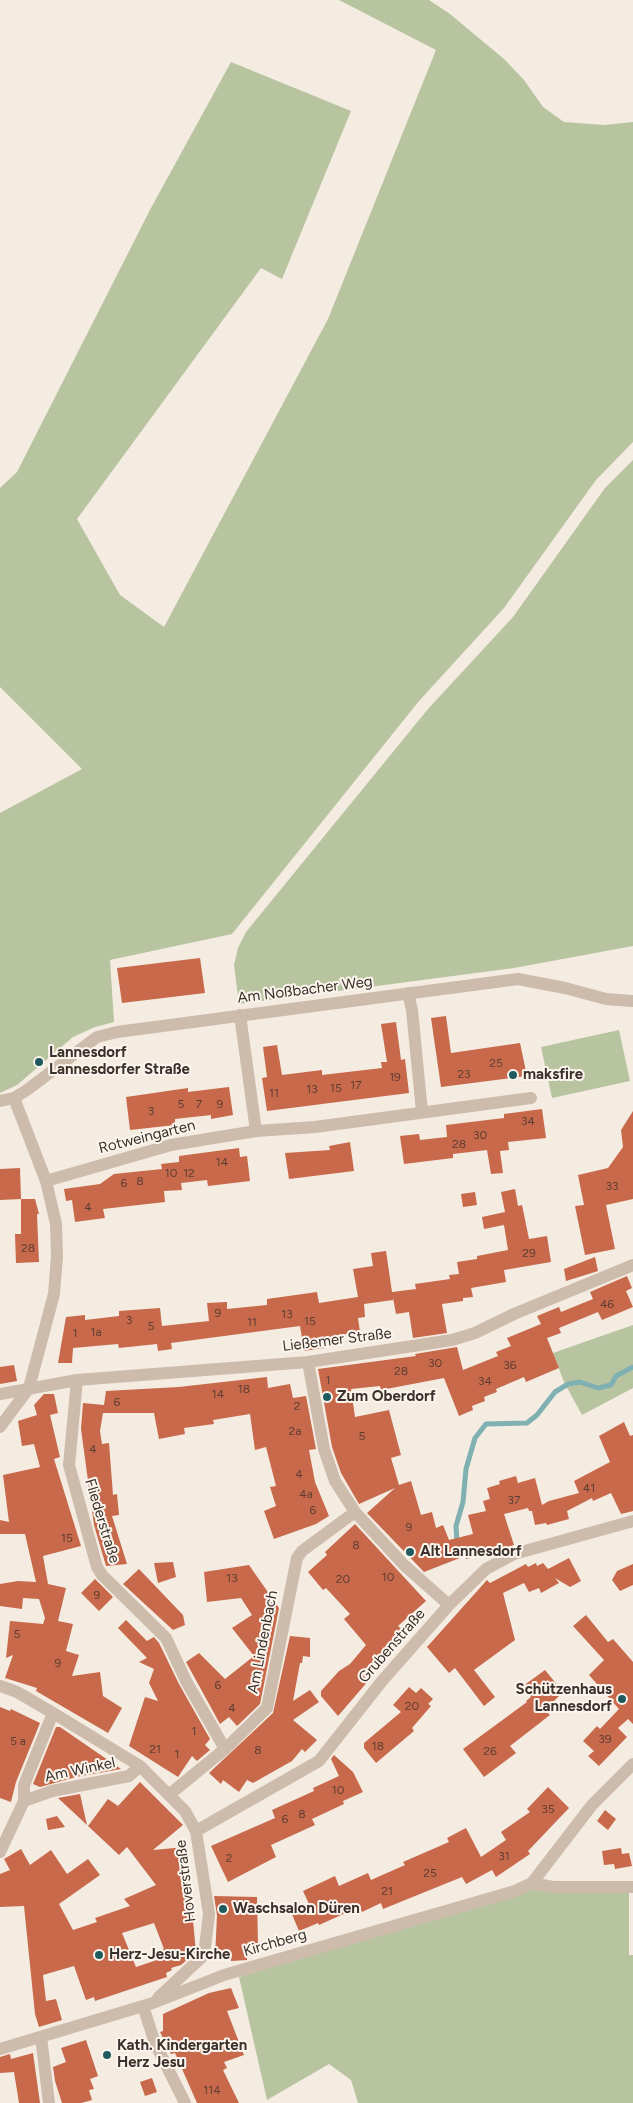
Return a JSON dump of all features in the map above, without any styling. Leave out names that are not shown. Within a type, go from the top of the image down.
[{"type":"street","name":"Am Noßbacher Weg","points":[[0,1101],[14,1098],[41,1081],[80,1048],[97,1037],[117,1032],[518,979],[566,988],[606,999],[633,1001]]},
{"type":"street","points":[[408,994],[422,1112]]},
{"type":"street","points":[[240,1015],[256,1131]]},
{"type":"street","points":[[0,1427],[30,1388],[54,1294],[57,1256],[56,1224],[46,1181],[14,1098]]},
{"type":"street","name":"Rotweingarten","points":[[46,1181],[171,1145],[256,1131],[315,1127],[531,1098]]},
{"type":"street","name":"Ließemer Straße","points":[[0,1394],[77,1380],[308,1362],[452,1340],[475,1333],[514,1314],[633,1265]]},
{"type":"street","points":[[308,1362],[324,1450],[335,1481],[356,1512],[404,1565],[448,1605]]},
{"type":"street","name":"Fliederstraße","points":[[77,1380],[69,1465],[97,1567],[102,1575],[166,1638],[186,1681],[225,1749]]},
{"type":"street","name":"Am Lindenbach","points":[[175,1791],[225,1749],[266,1708],[297,1558],[302,1551],[356,1512]]},
{"type":"street","name":"Grubenstraße","points":[[196,1831],[320,1761],[382,1681],[448,1605],[486,1569],[514,1554],[633,1521]]},
{"type":"street","name":"Hoverstraße","points":[[0,1686],[17,1692],[53,1713],[140,1766],[175,1791],[196,1831],[209,1914],[204,1955],[148,2005]]},
{"type":"street","name":"Am Winkel","points":[[0,1852],[24,1800],[24,1785],[53,1713]]},
{"type":"street","name":"Kirchberg","points":[[0,2049],[148,2005],[224,1975],[515,1891],[532,1883],[592,1805],[633,1764]]},
{"type":"street","name":"Am Winkel","points":[[24,1800],[52,1791],[129,1776],[140,1766]]},
{"type":"street","points":[[532,1883],[553,1887],[633,1887]]},
{"type":"street","points":[[148,2005],[155,2043],[185,2103]]},
{"type":"street","points":[[41,2037],[49,2103]]},
{"type":"green space","points":[[339,0],[429,0],[450,14],[504,59],[524,80],[543,107],[564,122],[604,125],[633,122],[633,442],[596,480],[504,608],[419,701],[232,934],[110,960],[114,1022],[95,1027],[73,1037],[17,1085],[0,1093],[0,813],[82,769],[0,687],[0,488],[17,472],[151,208],[231,62],[351,111],[282,279],[261,268],[77,519],[120,595],[164,627],[328,319],[436,50]]},
{"type":"green space","points":[[633,460],[633,946],[514,968],[239,1004],[234,965],[238,948],[246,932],[428,709],[513,617],[605,488]]},
{"type":"green space","points":[[619,1030],[630,1081],[552,1098],[541,1047]]},
{"type":"green space","points":[[633,1325],[633,1388],[582,1415],[564,1382],[553,1353]]},
{"type":"green space","points":[[532,1887],[629,1893],[629,1955],[633,1955],[633,2103],[358,2103],[351,2080],[329,2064],[267,2100],[239,1977]]},
{"type":"building","points":[[200,958],[205,993],[122,1003],[117,968]]},
{"type":"building","points":[[446,1016],[451,1053],[520,1043],[527,1076],[441,1087],[431,1018]]},
{"type":"building","points":[[396,1022],[401,1060],[405,1059],[409,1093],[267,1111],[262,1078],[267,1077],[263,1047],[277,1045],[282,1075],[322,1070],[322,1075],[382,1068],[381,1062],[387,1062],[381,1024]]},
{"type":"building","points":[[229,1087],[233,1115],[211,1119],[211,1115],[175,1119],[175,1125],[130,1130],[126,1097],[188,1088],[188,1092]]},
{"type":"building","points":[[542,1109],[546,1138],[508,1142],[509,1150],[500,1151],[503,1173],[491,1174],[487,1150],[453,1154],[453,1158],[404,1164],[400,1136],[419,1134],[420,1140],[447,1137],[446,1125],[504,1118],[504,1114]]},
{"type":"building","points":[[633,1111],[633,1199],[606,1205],[615,1249],[585,1255],[575,1206],[584,1205],[578,1175],[608,1168],[623,1147],[621,1130]]},
{"type":"building","points":[[350,1142],[354,1171],[289,1179],[285,1153],[330,1150],[329,1146]]},
{"type":"building","points":[[239,1148],[240,1157],[247,1156],[250,1181],[208,1186],[207,1180],[181,1183],[182,1190],[164,1191],[165,1202],[103,1209],[105,1218],[75,1222],[72,1200],[66,1201],[64,1189],[100,1184],[114,1174],[162,1169],[161,1164],[179,1162],[179,1156]]},
{"type":"building","points":[[20,1168],[21,1199],[0,1200],[0,1169]]},
{"type":"building","points":[[515,1189],[518,1206],[522,1205],[529,1239],[547,1236],[551,1262],[504,1270],[506,1282],[471,1288],[473,1297],[463,1298],[463,1301],[442,1304],[447,1333],[413,1338],[409,1312],[396,1314],[393,1298],[393,1300],[364,1304],[365,1317],[358,1318],[360,1332],[323,1338],[324,1348],[304,1351],[300,1326],[171,1343],[172,1349],[158,1351],[157,1344],[119,1348],[118,1344],[73,1348],[72,1363],[58,1363],[66,1317],[85,1315],[85,1320],[119,1316],[119,1311],[160,1308],[162,1326],[209,1321],[207,1303],[227,1302],[227,1309],[267,1305],[267,1299],[317,1292],[319,1303],[358,1297],[353,1269],[373,1266],[371,1253],[386,1251],[392,1292],[416,1289],[415,1284],[450,1279],[449,1275],[459,1274],[457,1262],[477,1259],[477,1256],[508,1250],[504,1225],[484,1229],[482,1217],[505,1212],[501,1192]]},
{"type":"building","points":[[475,1192],[477,1205],[463,1207],[461,1194]]},
{"type":"building","points":[[21,1199],[35,1199],[39,1214],[37,1214],[39,1262],[16,1263],[15,1234],[21,1234]]},
{"type":"building","points":[[595,1257],[598,1271],[566,1281],[564,1269]]},
{"type":"building","points":[[627,1276],[632,1288],[626,1291],[633,1307],[602,1320],[598,1312],[559,1328],[561,1333],[547,1338],[559,1368],[526,1382],[524,1377],[496,1389],[497,1392],[484,1397],[485,1401],[472,1406],[473,1410],[459,1416],[444,1378],[381,1390],[380,1386],[351,1389],[355,1417],[389,1410],[401,1455],[391,1458],[399,1485],[411,1481],[421,1515],[432,1512],[436,1528],[443,1525],[449,1540],[473,1534],[468,1515],[486,1511],[483,1501],[490,1499],[487,1488],[500,1484],[499,1481],[516,1476],[518,1483],[535,1478],[542,1505],[549,1501],[579,1493],[574,1481],[610,1462],[599,1436],[624,1422],[630,1436],[633,1435],[633,1511],[621,1514],[611,1493],[593,1501],[592,1498],[567,1511],[569,1519],[547,1525],[546,1523],[535,1525],[532,1511],[529,1511],[528,1508],[504,1514],[514,1545],[466,1559],[465,1556],[424,1572],[367,1513],[395,1488],[359,1504],[341,1473],[332,1447],[318,1369],[416,1356],[415,1354],[457,1347],[463,1370],[498,1356],[496,1352],[511,1346],[507,1338],[541,1324],[537,1316],[559,1307],[561,1312],[593,1299],[590,1292]]},
{"type":"building","points":[[14,1365],[17,1381],[0,1384],[0,1367]]},
{"type":"building","points":[[267,1377],[268,1388],[290,1384],[293,1398],[306,1396],[316,1449],[309,1450],[315,1482],[329,1516],[316,1524],[274,1539],[264,1511],[276,1506],[270,1487],[276,1486],[266,1447],[255,1450],[250,1414],[213,1420],[214,1424],[184,1428],[185,1434],[159,1439],[154,1413],[103,1413],[100,1431],[102,1444],[109,1443],[113,1495],[117,1494],[119,1515],[112,1516],[127,1564],[106,1566],[94,1525],[81,1429],[83,1403],[104,1405],[106,1391],[179,1387]]},
{"type":"building","points":[[44,1394],[54,1394],[58,1413],[50,1415],[60,1457],[54,1459],[81,1546],[43,1556],[48,1584],[66,1588],[58,1621],[73,1624],[66,1651],[79,1655],[72,1676],[100,1672],[103,1696],[122,1708],[108,1733],[36,1691],[37,1688],[5,1678],[13,1655],[6,1658],[10,1621],[43,1624],[45,1618],[39,1599],[23,1598],[22,1609],[0,1606],[0,1584],[18,1581],[36,1582],[25,1534],[0,1534],[0,1520],[9,1522],[3,1475],[40,1467],[34,1444],[22,1446],[18,1421],[37,1415],[34,1405]]},
{"type":"building","points":[[355,1524],[426,1601],[398,1626],[407,1634],[393,1651],[387,1646],[363,1675],[369,1680],[338,1716],[321,1696],[321,1691],[339,1671],[350,1664],[366,1645],[344,1619],[350,1614],[326,1588],[323,1590],[308,1572],[327,1555],[325,1552]]},
{"type":"building","points":[[569,1558],[581,1581],[570,1587],[555,1578],[559,1583],[541,1593],[539,1588],[529,1592],[524,1583],[503,1593],[515,1640],[474,1670],[495,1697],[484,1706],[455,1668],[449,1673],[427,1647],[487,1580],[490,1583],[526,1564],[528,1567],[536,1563],[537,1566],[543,1563],[548,1569]]},
{"type":"building","points":[[173,1562],[176,1577],[158,1583],[154,1563]]},
{"type":"building","points":[[633,1564],[633,1585],[620,1591],[612,1580],[617,1571]]},
{"type":"building","points":[[249,1565],[279,1608],[260,1704],[237,1726],[229,1717],[220,1724],[186,1662],[199,1653],[225,1679],[254,1656],[232,1628],[252,1615],[241,1598],[207,1602],[204,1572]]},
{"type":"building","points":[[139,1569],[183,1615],[185,1625],[173,1630],[123,1584]]},
{"type":"building","points":[[95,1579],[113,1597],[99,1611],[81,1593]]},
{"type":"building","points":[[586,1615],[608,1642],[613,1639],[633,1662],[633,1724],[628,1719],[618,1728],[627,1737],[599,1766],[588,1756],[594,1751],[583,1741],[597,1726],[600,1729],[619,1709],[589,1675],[604,1660],[573,1626]]},
{"type":"building","points":[[126,1620],[147,1641],[154,1637],[159,1643],[179,1684],[210,1739],[205,1745],[210,1750],[197,1761],[192,1756],[178,1777],[129,1746],[145,1697],[158,1701],[149,1683],[154,1669],[139,1662],[147,1658],[118,1628]]},
{"type":"building","points":[[290,1636],[310,1638],[310,1657],[303,1656],[302,1663],[300,1663],[293,1701],[310,1690],[319,1702],[293,1720],[317,1740],[305,1752],[302,1749],[292,1761],[253,1783],[247,1780],[239,1792],[223,1780],[221,1784],[209,1773],[273,1713]]},
{"type":"building","points":[[545,1670],[563,1692],[545,1710],[550,1715],[510,1746],[516,1753],[484,1777],[463,1749],[527,1702],[531,1697],[523,1686]]},
{"type":"building","points":[[409,1687],[416,1693],[421,1688],[433,1699],[428,1704],[431,1706],[412,1728],[414,1731],[376,1763],[364,1748],[364,1743],[401,1712],[393,1705]]},
{"type":"building","points":[[0,1707],[10,1711],[11,1709],[40,1723],[16,1782],[11,1802],[0,1798]]},
{"type":"building","points":[[56,1727],[60,1727],[121,1769],[76,1777],[40,1787],[33,1784]]},
{"type":"building","points":[[334,1755],[353,1772],[363,1792],[343,1801],[344,1804],[312,1819],[315,1825],[271,1845],[276,1857],[228,1882],[211,1846],[275,1818],[272,1810],[314,1791],[313,1788],[339,1776],[331,1759]]},
{"type":"building","points":[[140,1782],[183,1825],[153,1850],[186,1847],[196,1952],[181,1965],[171,1968],[172,1970],[166,1973],[167,1977],[95,2001],[94,1997],[86,2000],[74,1966],[43,1975],[46,2001],[56,1999],[62,2020],[39,2027],[35,2014],[24,1906],[0,1907],[0,1874],[10,1870],[4,1859],[21,1849],[30,1865],[51,1850],[67,1874],[88,1859],[100,1875],[59,1904],[73,1930],[97,1922],[95,1918],[130,1906],[124,1899],[156,1885],[127,1847],[119,1855],[88,1826],[108,1799],[118,1806]],"holes":[[[154,1923],[164,1949],[155,1952],[157,1960],[136,1967],[122,1933]]]},
{"type":"building","points":[[548,1787],[569,1808],[528,1851],[530,1854],[496,1877],[492,1870],[466,1884],[462,1877],[383,1909],[381,1903],[362,1912],[359,1907],[319,1925],[318,1923],[299,1931],[291,1912],[309,1904],[303,1891],[335,1876],[339,1886],[368,1873],[371,1880],[405,1865],[403,1862],[449,1842],[447,1838],[466,1828],[481,1857],[506,1840],[501,1832],[530,1812],[527,1809]]},
{"type":"building","points":[[80,1794],[87,1825],[58,1798]]},
{"type":"building","points":[[605,1810],[616,1819],[608,1830],[597,1821]]},
{"type":"building","points":[[57,1816],[65,1827],[48,1830],[46,1819]]},
{"type":"building","points":[[621,1848],[622,1854],[629,1853],[632,1866],[615,1869],[614,1864],[604,1865],[602,1851]]},
{"type":"building","points":[[214,1896],[257,1897],[258,1944],[247,1944],[247,1960],[231,1961],[231,1958],[215,1958],[217,1915]]},
{"type":"building","points":[[231,1988],[239,2008],[227,2011],[244,2055],[224,2062],[227,2068],[223,2070],[239,2103],[197,2103],[175,2053],[171,2054],[160,2032],[163,2031],[163,2014],[209,1993]]},
{"type":"building","points":[[86,2040],[98,2076],[90,2079],[94,2089],[89,2090],[92,2100],[81,2103],[62,2103],[53,2067],[66,2062],[61,2048]]},
{"type":"building","points":[[33,2053],[40,2103],[19,2103],[14,2072],[0,2073],[0,2057],[10,2054],[11,2059]]},
{"type":"building","points":[[152,2078],[157,2092],[145,2096],[140,2082]]},
{"type":"waterway","points":[[457,1543],[456,1526],[463,1502],[466,1469],[475,1438],[486,1424],[527,1423],[537,1415],[555,1392],[568,1384],[580,1382],[598,1388],[611,1385],[616,1376],[633,1367]]},
{"type":"place","name":"Lannesdorf Lannesdorfer Straße","points":[[39,1062]]},
{"type":"place","name":"maksfire","points":[[513,1075]]},
{"type":"place","name":"Zum Oberdorf","points":[[327,1397]]},
{"type":"place","name":"Alt Lannesdorf","points":[[410,1552]]},
{"type":"place","name":"Schützenhaus Lannesdorf","points":[[622,1699]]},
{"type":"place","name":"Waschsalon Düren","points":[[223,1909]]},
{"type":"place","name":"Herz-Jesu-Kirche","points":[[99,1955]]},
{"type":"place","name":"Kath. Kindergarten Herz Jesu","points":[[107,2055]]}]
